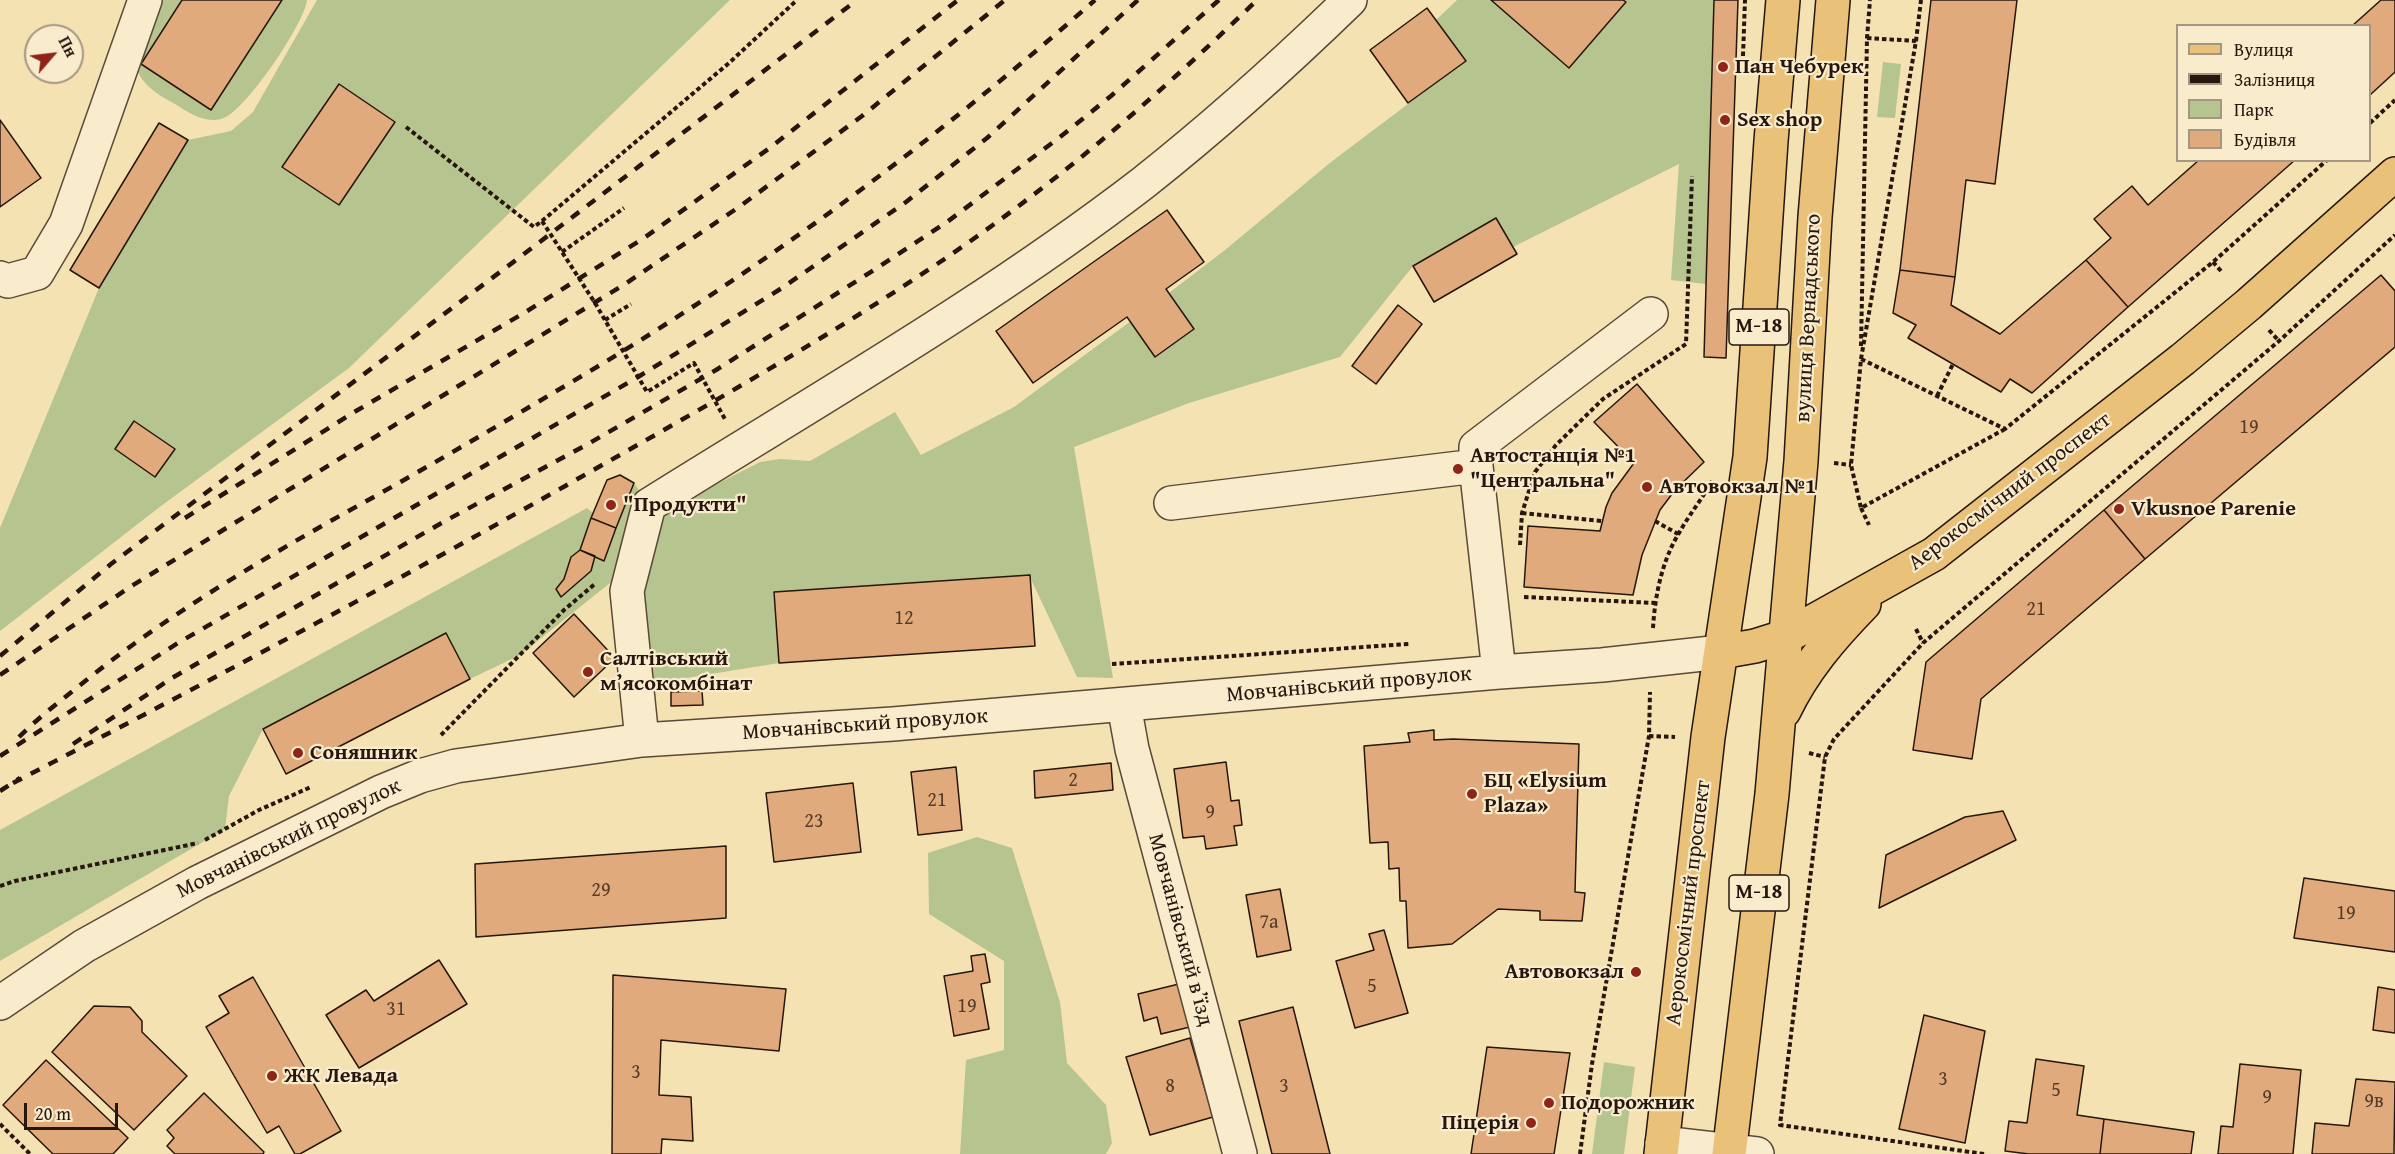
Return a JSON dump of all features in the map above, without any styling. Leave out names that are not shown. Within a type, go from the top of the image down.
[{"type":"main road","name":"М-18","points":[[1721,652],[1750,457],[1771,141],[1784,0]]},
{"type":"main road","name":"вулиця Вернадського","points":[[1787,636],[1801,461],[1815,217],[1833,0]]},
{"type":"main road","name":"Аерокосмічний проспект","points":[[1787,636],[1934,554],[2174,366],[2249,304],[2395,174]]},
{"type":"main road","points":[[1778,723],[1794,689],[1819,653],[1884,583]]},
{"type":"main road","name":"М-18","points":[[1739,1153],[1741,1037],[1772,794],[1787,636]]},
{"type":"main road","name":"Мовчанівський провулок","points":[[1721,652],[1755,646],[1787,636]]},
{"type":"main road","name":"Аерокосмічний проспект","points":[[1661,1148],[1708,737],[1721,652]]},
{"type":"street","points":[[0,278],[8,281],[37,273],[66,224],[145,0]]},
{"type":"street","points":[[642,740],[627,591],[649,505],[1010,277],[1142,183],[1236,105],[1350,0]]},
{"type":"street","points":[[1499,672],[1476,466],[1476,447],[1652,314]]},
{"type":"street","points":[[1171,503],[1476,466]]},
{"type":"street","name":"Мовчанівський провулок","points":[[0,1003],[84,946],[197,883],[381,792],[420,776],[456,766],[642,740],[893,724],[1602,665],[1721,652]]},
{"type":"street","name":"Мовчанівський в’їзд","points":[[1124,705],[1132,749],[1240,1154]]},
{"type":"street","points":[[1661,1148],[1739,1153]]},
{"type":"path","points":[[406,127],[534,227],[729,63],[797,0]]},
{"type":"path","points":[[1869,525],[1861,508],[1851,465],[1861,358],[1867,38],[1870,0]]},
{"type":"path","points":[[1861,358],[1916,41],[1921,0]]},
{"type":"path","points":[[1867,38],[1916,41]]},
{"type":"path","points":[[2371,122],[2395,100]]},
{"type":"path","points":[[1861,508],[2006,429],[2213,262],[2325,162]]},
{"type":"path","points":[[562,252],[624,208]]},
{"type":"path","points":[[542,221],[605,320],[647,392],[694,363],[741,448]]},
{"type":"path","points":[[1984,1154],[1780,1125],[1825,757],[1834,739],[1923,643],[2279,340],[2395,235]]},
{"type":"path","points":[[2213,262],[2221,271]]},
{"type":"path","points":[[605,320],[631,304]]},
{"type":"path","points":[[2269,329],[2279,340]]},
{"type":"path","points":[[1861,358],[2006,429]]},
{"type":"path","points":[[1937,396],[1953,364]]},
{"type":"path","points":[[1833,463],[1851,465]]},
{"type":"path","points":[[1520,549],[1522,513],[1535,472]]},
{"type":"path","points":[[1516,596],[1655,603],[1664,568],[1678,534],[1717,472]]},
{"type":"path","points":[[1522,513],[1602,521]]},
{"type":"path","points":[[1655,521],[1678,534]]},
{"type":"path","points":[[437,739],[564,610],[598,581]]},
{"type":"path","points":[[1642,630],[1653,629]]},
{"type":"path","points":[[1916,629],[1923,643]]},
{"type":"path","points":[[1112,664],[1415,644]]},
{"type":"path","points":[[1580,1154],[1592,1064],[1649,736],[1679,738]]},
{"type":"path","points":[[1805,752],[1825,757]]},
{"type":"path","points":[[0,886],[198,843]]},
{"type":"path","points":[[0,1124],[30,1154]]},
{"type":"green space","points":[[161,0],[307,0],[304,12],[285,47],[257,86],[231,114],[221,119],[209,120],[186,111],[156,92],[140,76],[136,58],[138,47]]},
{"type":"green space","points":[[317,0],[730,0],[349,368],[161,506],[0,631],[0,528],[99,288],[188,140],[231,131],[253,112]]},
{"type":"green space","points":[[1457,0],[1491,0],[1569,68],[1626,3],[1623,0],[1714,0],[1706,284],[1671,280],[1679,164],[1513,247],[1496,218],[1413,266],[1340,357],[1189,403],[1074,447],[1113,678],[1077,677],[1029,575],[774,593],[779,663],[637,686],[615,579],[520,655],[470,679],[446,633],[263,729],[229,796],[225,829],[0,961],[0,830],[587,508],[593,513],[604,559],[634,483],[649,505],[646,520],[760,462],[780,459],[810,461],[895,412],[921,455],[1014,407],[1169,293],[1331,162],[1465,61],[1436,20]]},
{"type":"green space","points":[[1883,62],[1901,64],[1895,118],[1877,117]]},
{"type":"green space","points":[[977,837],[1012,848],[1060,1002],[1067,1063],[1106,1105],[1112,1143],[1106,1154],[960,1154],[966,1060],[1004,1050],[1004,961],[929,914],[928,853]]},
{"type":"green space","points":[[1604,1062],[1635,1067],[1624,1154],[1592,1154]]},
{"type":"building","points":[[182,0],[282,0],[211,110],[141,64]]},
{"type":"building","points":[[1491,0],[1623,0],[1626,2],[1569,68]]},
{"type":"building","points":[[1714,0],[1738,0],[1726,358],[1704,357]]},
{"type":"building","points":[[1931,0],[2017,0],[1995,184],[1966,180],[1955,277],[1900,270]]},
{"type":"building","points":[[2381,0],[2395,0],[2395,72],[2371,94],[2371,24],[2354,24]]},
{"type":"building","points":[[1427,8],[1466,61],[1408,103],[1370,50]]},
{"type":"building","points":[[339,84],[395,122],[339,205],[282,167]]},
{"type":"building","points":[[0,120],[41,178],[0,207]]},
{"type":"building","points":[[159,123],[188,140],[99,288],[70,270]]},
{"type":"building","points":[[2197,162],[2293,162],[2128,307],[2086,260],[2111,238],[2094,219],[2132,186],[2148,205]]},
{"type":"building","points":[[1167,210],[1204,262],[1166,289],[1194,329],[1155,357],[1127,317],[1033,383],[996,331]]},
{"type":"building","points":[[1496,218],[1517,254],[1434,302],[1413,266]]},
{"type":"building","points":[[2086,260],[2128,307],[2032,393],[2010,379],[2001,392],[1908,338],[1916,325],[1893,313],[1900,270],[1955,277],[1951,305],[2000,334]]},
{"type":"building","points":[[2381,275],[2395,291],[2395,347],[2145,559],[2104,510]]},
{"type":"building","points":[[1398,305],[1422,324],[1376,384],[1352,366]]},
{"type":"building","name":"Автовокзал №1","points":[[1637,384],[1704,462],[1675,490],[1660,510],[1642,555],[1633,595],[1524,587],[1528,526],[1600,531],[1612,493],[1634,463],[1594,422]]},
{"type":"building","points":[[134,421],[175,449],[155,477],[115,449]]},
{"type":"building","points":[[620,475],[634,483],[616,528],[591,518],[607,480]]},
{"type":"building","points":[[2104,510],[2145,559],[1981,699],[1972,759],[1913,750],[1926,662]]},
{"type":"building","points":[[591,518],[616,528],[604,561],[580,550]]},
{"type":"building","points":[[580,550],[595,556],[591,571],[561,597],[556,589],[564,579],[571,557]]},
{"type":"building","points":[[1030,575],[1035,646],[779,663],[774,592]]},
{"type":"building","points":[[574,614],[615,658],[574,697],[533,653]]},
{"type":"building","points":[[446,633],[470,679],[286,774],[263,729]]},
{"type":"building","points":[[702,691],[703,705],[671,706],[671,692]]},
{"type":"building","name":"БЦ «Elysium Plaza»","points":[[1434,730],[1434,740],[1579,744],[1575,892],[1585,893],[1582,921],[1540,920],[1540,911],[1498,909],[1452,944],[1408,948],[1406,901],[1400,901],[1399,868],[1389,869],[1388,842],[1370,843],[1364,746],[1410,742],[1408,733]]},
{"type":"building","points":[[1226,762],[1231,801],[1239,800],[1242,825],[1234,826],[1237,845],[1206,849],[1204,836],[1183,838],[1174,769]]},
{"type":"building","points":[[1111,763],[1113,790],[1035,798],[1034,771]]},
{"type":"building","points":[[956,767],[962,830],[918,835],[911,772]]},
{"type":"building","points":[[853,783],[861,852],[774,862],[766,793]]},
{"type":"building","points":[[2003,811],[2016,840],[1879,908],[1886,855],[1965,817]]},
{"type":"building","points":[[726,846],[726,918],[476,937],[475,864]]},
{"type":"building","points":[[2304,878],[2395,891],[2395,952],[2294,938]]},
{"type":"building","points":[[1280,889],[1291,950],[1257,957],[1246,895]]},
{"type":"building","points":[[1384,930],[1408,1013],[1355,1028],[1336,961],[1374,950],[1369,934]]},
{"type":"building","points":[[985,954],[990,982],[981,984],[989,1029],[954,1036],[944,976],[973,971],[971,956]]},
{"type":"building","points":[[439,960],[467,1004],[359,1068],[326,1015],[366,990],[374,1001]]},
{"type":"building","points":[[613,975],[786,989],[779,1051],[661,1040],[659,1095],[691,1097],[693,1141],[662,1139],[661,1154],[612,1154]]},
{"type":"building","name":"ЖК Левада","points":[[253,977],[341,1131],[300,1154],[295,1154],[279,1126],[267,1133],[206,1027],[229,1013],[219,996]]},
{"type":"building","points":[[1183,983],[1194,1026],[1161,1034],[1157,1017],[1144,1021],[1138,994]]},
{"type":"building","points":[[2378,987],[2395,990],[2395,1033],[2373,1030]]},
{"type":"building","points":[[94,1006],[130,1007],[142,1021],[142,1032],[187,1076],[134,1130],[52,1052]]},
{"type":"building","points":[[1293,1007],[1330,1154],[1272,1154],[1239,1021]]},
{"type":"building","points":[[1924,1015],[1985,1031],[1965,1143],[1899,1129]]},
{"type":"building","points":[[1190,1038],[1213,1117],[1150,1135],[1126,1057]]},
{"type":"building","points":[[1487,1047],[1570,1053],[1554,1154],[1471,1154]]},
{"type":"building","points":[[2036,1059],[2084,1066],[2077,1115],[2104,1119],[2100,1154],[2029,1154],[2005,1151],[2009,1121],[2027,1123]]},
{"type":"building","points":[[46,1060],[128,1138],[113,1154],[53,1154],[3,1105]]},
{"type":"building","points":[[2240,1064],[2301,1070],[2293,1154],[2218,1154],[2221,1126],[2233,1127]]},
{"type":"building","points":[[2356,1079],[2395,1082],[2394,1154],[2312,1154],[2315,1123],[2349,1126]]},
{"type":"building","points":[[204,1093],[264,1152],[263,1154],[175,1154],[167,1146],[174,1138],[167,1130]]},
{"type":"building","points":[[2104,1119],[2194,1132],[2191,1154],[2100,1154]]},
{"type":"railway","points":[[0,656],[111,564],[857,0]]},
{"type":"railway","points":[[185,518],[356,411],[524,313],[644,238],[771,147],[958,0]]},
{"type":"railway","points":[[0,675],[130,587],[625,284],[739,207],[862,116],[1005,0]]},
{"type":"railway","points":[[19,737],[106,665],[205,596],[273,554],[625,350],[765,258],[901,160],[967,108],[1095,0]]},
{"type":"railway","points":[[0,756],[178,643],[638,377],[782,288],[906,202],[987,138],[1138,0]]},
{"type":"railway","points":[[73,744],[172,678],[445,521],[588,444],[716,370],[874,270],[947,222],[1060,137],[1111,96],[1219,0]]},
{"type":"railway","points":[[13,783],[440,556],[716,400],[850,320],[937,264],[1063,172],[1143,105],[1257,0]]},
{"type":"railway","points":[[0,791],[20,778]]},
{"type":"place","name":"Пан Чебурек","points":[[1723,67]]},
{"type":"place","name":"Sex shop","points":[[1725,120]]},
{"type":"place","name":"Автостанція №1 \"Центральна\"","points":[[1458,469]]},
{"type":"place","name":"Автовокзал №1","points":[[1647,487]]},
{"type":"place","name":"\"Продукти\"","points":[[611,505]]},
{"type":"place","name":"Vkusnoe Parenie","points":[[2119,509]]},
{"type":"place","name":"Салтівський мʼясокомбінат","points":[[588,672]]},
{"type":"place","name":"Соняшник","points":[[298,753]]},
{"type":"place","name":"БЦ «Elysium Plaza»","points":[[1472,794]]},
{"type":"place","name":"Автовокзал","points":[[1636,972]]},
{"type":"place","name":"ЖК Левада","points":[[272,1076]]},
{"type":"place","name":"Подорожник","points":[[1549,1103]]},
{"type":"place","name":"Піцерія","points":[[1531,1123]]}]
